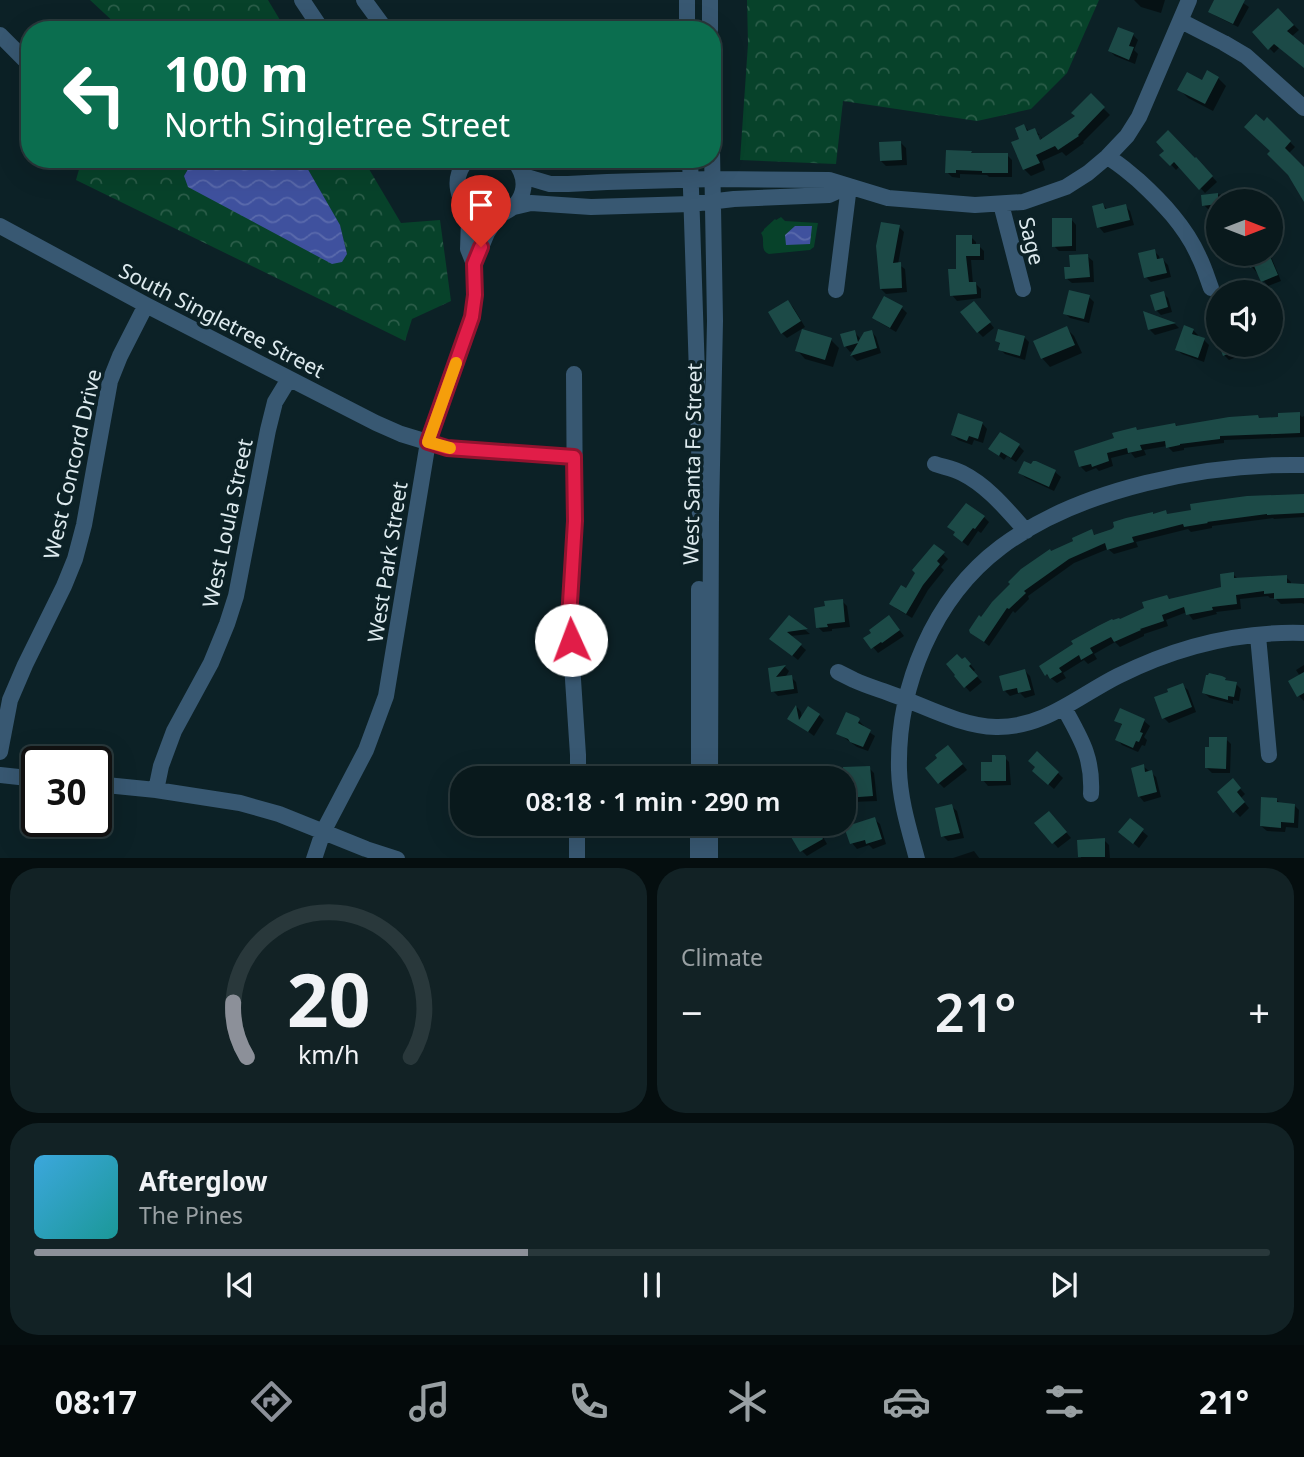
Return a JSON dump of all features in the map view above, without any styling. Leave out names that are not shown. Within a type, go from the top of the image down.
[{"type":"street","points":[[302,0],[316,21]]},
{"type":"street","points":[[364,0],[379,21]]},
{"type":"street","points":[[687,0],[687,21]]},
{"type":"street","points":[[710,0],[710,21]]},
{"type":"street","points":[[523,176],[550,184],[761,178],[829,180],[888,198],[975,205],[1023,202],[1066,187],[1108,157],[1127,136],[1139,117],[1189,0]]},
{"type":"street","points":[[1181,20],[1246,57],[1304,108]]},
{"type":"street","points":[[0,35],[21,56]]},
{"type":"street","points":[[1108,157],[1150,192],[1172,216],[1188,236],[1208,280]]},
{"type":"street","name":"West Park Street","points":[[314,858],[323,832],[366,750],[386,696],[428,442],[472,317],[475,295],[474,264],[468,249],[469,219],[458,193],[459,168]]},
{"type":"street","points":[[465,205],[482,216],[505,214],[521,197],[523,176],[520,168]]},
{"type":"street","name":"West Santa Fe Street","points":[[690,168],[699,436],[699,766]]},
{"type":"street","name":"West Santa Fe Street","points":[[710,766],[710,514],[715,321],[713,168]]},
{"type":"street","points":[[514,207],[531,203],[605,207],[713,203],[734,199],[829,195],[849,186]]},
{"type":"street","points":[[836,290],[849,186]]},
{"type":"street","name":"Sage","points":[[1001,204],[1023,289]]},
{"type":"street","name":"West Park Street","points":[[474,264],[487,233],[498,216]]},
{"type":"street","name":"South Singletree Street","points":[[0,226],[376,424],[447,448],[574,457]]},
{"type":"street","name":"West Concord Drive","points":[[0,752],[10,701],[75,559],[84,525],[110,381],[146,305]]},
{"type":"street","points":[[574,374],[575,521],[569,619],[578,766]]},
{"type":"street","name":"West Loula Street","points":[[156,790],[161,766],[174,731],[211,663],[227,624],[236,596],[275,402],[289,379]]},
{"type":"street","points":[[935,464],[960,472],[978,482],[1026,531]]},
{"type":"street","points":[[917,858],[902,804],[899,771],[900,729],[910,682],[927,639],[945,608],[976,570],[1000,548],[1052,516],[1119,491],[1161,480],[1245,467],[1304,465]]},
{"type":"street","points":[[838,672],[906,700],[981,726],[1020,726],[1041,720],[1116,677],[1166,655],[1229,638],[1304,633]]},
{"type":"street","points":[[1258,635],[1269,755]]},
{"type":"street","points":[[1064,708],[1090,761],[1091,794]]},
{"type":"street","points":[[0,775],[21,777]]},
{"type":"street","points":[[112,786],[240,803],[279,814],[394,858]]},
{"type":"street","points":[[577,858],[578,836]]},
{"type":"street","points":[[698,836],[698,858]]},
{"type":"street","points":[[710,836],[710,858]]},
{"type":"green space","points":[[90,0],[268,0],[281,21],[113,21]]},
{"type":"green space","points":[[747,0],[1099,0],[1067,73],[1031,109],[977,121],[843,101],[836,164],[740,160],[748,44]]},
{"type":"green space","points":[[79,168],[189,168],[184,176],[347,254],[340,226],[307,168],[368,168],[401,223],[440,220],[451,301],[412,319],[405,341],[76,180]]},
{"type":"green space","points":[[781,217],[785,221],[818,223],[814,247],[810,250],[769,254],[766,252],[761,233],[775,219]]},
{"type":"water","points":[[189,168],[307,168],[340,225],[347,254],[342,262],[332,264],[188,187],[184,176]]},
{"type":"water","points":[[795,226],[812,226],[810,244],[786,245],[785,235]]},
{"type":"building","points":[[1214,0],[1245,0],[1233,24],[1208,12]]},
{"type":"building","points":[[1278,8],[1294,25],[1287,31],[1304,45],[1304,68],[1274,44],[1268,50],[1252,32]]},
{"type":"building","points":[[1118,27],[1134,33],[1129,46],[1134,47],[1129,60],[1108,51]]},
{"type":"building","points":[[1207,70],[1219,77],[1205,104],[1177,90],[1187,72],[1202,80]]},
{"type":"building","points":[[1091,93],[1105,107],[1079,136],[1058,150],[1055,146],[1036,155],[1040,163],[1023,170],[1011,142],[1019,139],[1015,128],[1024,124],[1027,131],[1035,128],[1040,140],[1075,116],[1071,113]]},
{"type":"building","points":[[1256,114],[1264,121],[1267,117],[1291,141],[1285,148],[1304,167],[1304,202],[1288,175],[1267,154],[1270,151],[1244,127]]},
{"type":"building","points":[[1168,130],[1213,176],[1199,190],[1174,162],[1170,166],[1159,155],[1164,151],[1156,142]]},
{"type":"building","points":[[901,141],[902,160],[880,161],[879,142]]},
{"type":"building","points":[[946,150],[1008,153],[1008,173],[956,170],[956,173],[945,173]]},
{"type":"building","points":[[1206,194],[1206,206],[1202,206],[1201,195]]},
{"type":"building","points":[[1103,203],[1105,209],[1126,204],[1130,220],[1097,228],[1092,206]]},
{"type":"building","points":[[1052,218],[1072,218],[1072,246],[1052,247]]},
{"type":"building","points":[[881,222],[900,225],[893,263],[901,262],[902,288],[880,289],[876,246]]},
{"type":"building","points":[[956,235],[972,235],[972,244],[980,244],[980,256],[966,256],[969,282],[976,282],[977,294],[950,296],[948,269],[956,269]]},
{"type":"building","points":[[1155,249],[1157,259],[1163,258],[1167,273],[1144,278],[1138,253]]},
{"type":"building","points":[[1088,254],[1090,277],[1065,279],[1064,267],[1070,267],[1069,255]]},
{"type":"building","points":[[1254,266],[1274,266],[1278,275],[1260,280]]},
{"type":"building","points":[[1069,290],[1090,295],[1084,319],[1063,314]]},
{"type":"building","points":[[1164,291],[1168,307],[1155,311],[1150,295]]},
{"type":"building","points":[[884,296],[903,306],[890,328],[872,318]]},
{"type":"building","points":[[788,300],[801,321],[781,334],[768,312]]},
{"type":"building","points":[[974,301],[991,322],[977,333],[960,312]]},
{"type":"building","points":[[1143,311],[1176,323],[1148,330]]},
{"type":"building","points":[[1184,325],[1194,329],[1192,334],[1205,338],[1198,358],[1175,350]]},
{"type":"building","points":[[1067,326],[1075,345],[1041,359],[1033,341]]},
{"type":"building","points":[[802,329],[832,338],[825,360],[795,351]]},
{"type":"building","points":[[998,329],[1025,336],[1020,356],[998,350],[1000,343],[995,341]]},
{"type":"building","points":[[855,330],[858,342],[864,332],[872,330],[877,348],[850,356],[858,343],[844,347],[840,334]]},
{"type":"building","points":[[1300,412],[1300,433],[1220,436],[1220,439],[1166,448],[1165,441],[1140,445],[1142,450],[1128,453],[1127,448],[1107,453],[1109,461],[1092,467],[1091,464],[1079,467],[1074,451],[1114,438],[1112,433],[1136,427],[1137,430],[1229,417],[1278,417],[1278,413]]},
{"type":"building","points":[[958,413],[983,422],[978,439],[969,436],[967,441],[951,435]]},
{"type":"building","points":[[1000,432],[1020,444],[1011,458],[1001,452],[999,456],[988,449]]},
{"type":"building","points":[[1024,461],[1031,464],[1036,461],[1056,470],[1049,487],[1018,473]]},
{"type":"building","points":[[1304,494],[1304,513],[1267,514],[1184,527],[1183,524],[1132,537],[1134,542],[1107,550],[1105,543],[1069,559],[1024,591],[1026,593],[1007,608],[984,642],[970,633],[969,630],[979,615],[981,617],[1021,569],[1050,549],[1051,551],[1073,541],[1072,538],[1092,529],[1094,535],[1112,529],[1113,522],[1166,510],[1167,514],[1191,510],[1190,504],[1247,496]]},
{"type":"building","points":[[966,503],[985,516],[962,542],[953,535],[955,532],[947,527]]},
{"type":"building","points":[[934,544],[945,552],[937,561],[940,564],[923,585],[906,614],[889,604],[901,585],[906,588],[915,573],[912,570]]},
{"type":"building","points":[[1234,572],[1234,578],[1287,575],[1287,583],[1304,584],[1304,598],[1274,599],[1274,593],[1264,594],[1264,591],[1236,595],[1237,604],[1212,607],[1213,610],[1186,615],[1184,607],[1162,615],[1164,621],[1114,642],[1111,637],[1090,648],[1093,653],[1081,660],[1079,655],[1059,668],[1062,672],[1050,679],[1039,666],[1073,644],[1071,641],[1098,626],[1144,608],[1142,602],[1167,595],[1169,599],[1221,587],[1220,574]]},
{"type":"building","points":[[843,599],[845,622],[816,628],[814,608],[825,606],[824,601]]},
{"type":"building","points":[[789,615],[808,629],[787,632],[802,644],[792,656],[769,639]]},
{"type":"building","points":[[889,615],[900,630],[871,649],[863,638]]},
{"type":"building","points":[[957,654],[962,659],[965,657],[978,676],[964,688],[946,664]]},
{"type":"building","points":[[786,665],[776,677],[792,675],[794,689],[771,692],[768,668]]},
{"type":"building","points":[[1025,669],[1031,690],[1018,693],[1017,688],[1003,691],[999,676]]},
{"type":"building","points":[[1304,672],[1304,693],[1297,697],[1288,681]]},
{"type":"building","points":[[1209,673],[1237,682],[1234,697],[1228,696],[1228,700],[1202,693],[1206,675]]},
{"type":"building","points":[[1183,683],[1192,707],[1162,719],[1154,697]]},
{"type":"building","points":[[796,705],[799,720],[808,706],[820,714],[808,732],[787,719]]},
{"type":"building","points":[[1120,708],[1145,719],[1140,732],[1143,733],[1133,748],[1115,740],[1122,724],[1114,721]]},
{"type":"building","points":[[846,712],[858,717],[858,723],[871,730],[863,747],[836,734]]},
{"type":"building","points":[[1209,737],[1227,737],[1226,769],[1205,768],[1205,747],[1209,747]]},
{"type":"building","points":[[948,745],[963,764],[938,784],[925,768],[937,758],[935,755]]},
{"type":"building","points":[[1037,751],[1059,772],[1048,785],[1032,771],[1035,767],[1028,761]]},
{"type":"building","points":[[992,755],[1005,755],[1006,781],[981,781],[981,762],[992,762]]},
{"type":"building","points":[[1144,764],[1145,772],[1152,770],[1157,792],[1138,797],[1131,768]]},
{"type":"building","points":[[870,766],[873,796],[856,797],[856,767]]},
{"type":"building","points":[[1233,778],[1241,788],[1237,792],[1245,802],[1233,813],[1217,792]]},
{"type":"building","points":[[1261,797],[1277,798],[1277,802],[1295,804],[1294,823],[1281,822],[1281,828],[1260,826]]},
{"type":"building","points":[[952,804],[960,833],[941,837],[935,808]]},
{"type":"building","points":[[1049,811],[1067,832],[1052,844],[1034,823]]},
{"type":"building","points":[[875,817],[882,839],[866,844],[865,840],[850,844],[847,836],[856,836],[856,823]]},
{"type":"building","points":[[1130,818],[1144,829],[1133,844],[1118,832]]},
{"type":"building","points":[[821,836],[823,839],[800,852],[791,837]]},
{"type":"building","points":[[1105,838],[1105,857],[1078,857],[1077,840]]},
{"type":"slow traffic","points":[[450,448],[428,442],[456,363]]},
{"type":"route","points":[[481,247],[474,264],[475,295],[472,317],[428,442],[447,448],[574,457],[575,521],[569,619],[571,640]]}]
